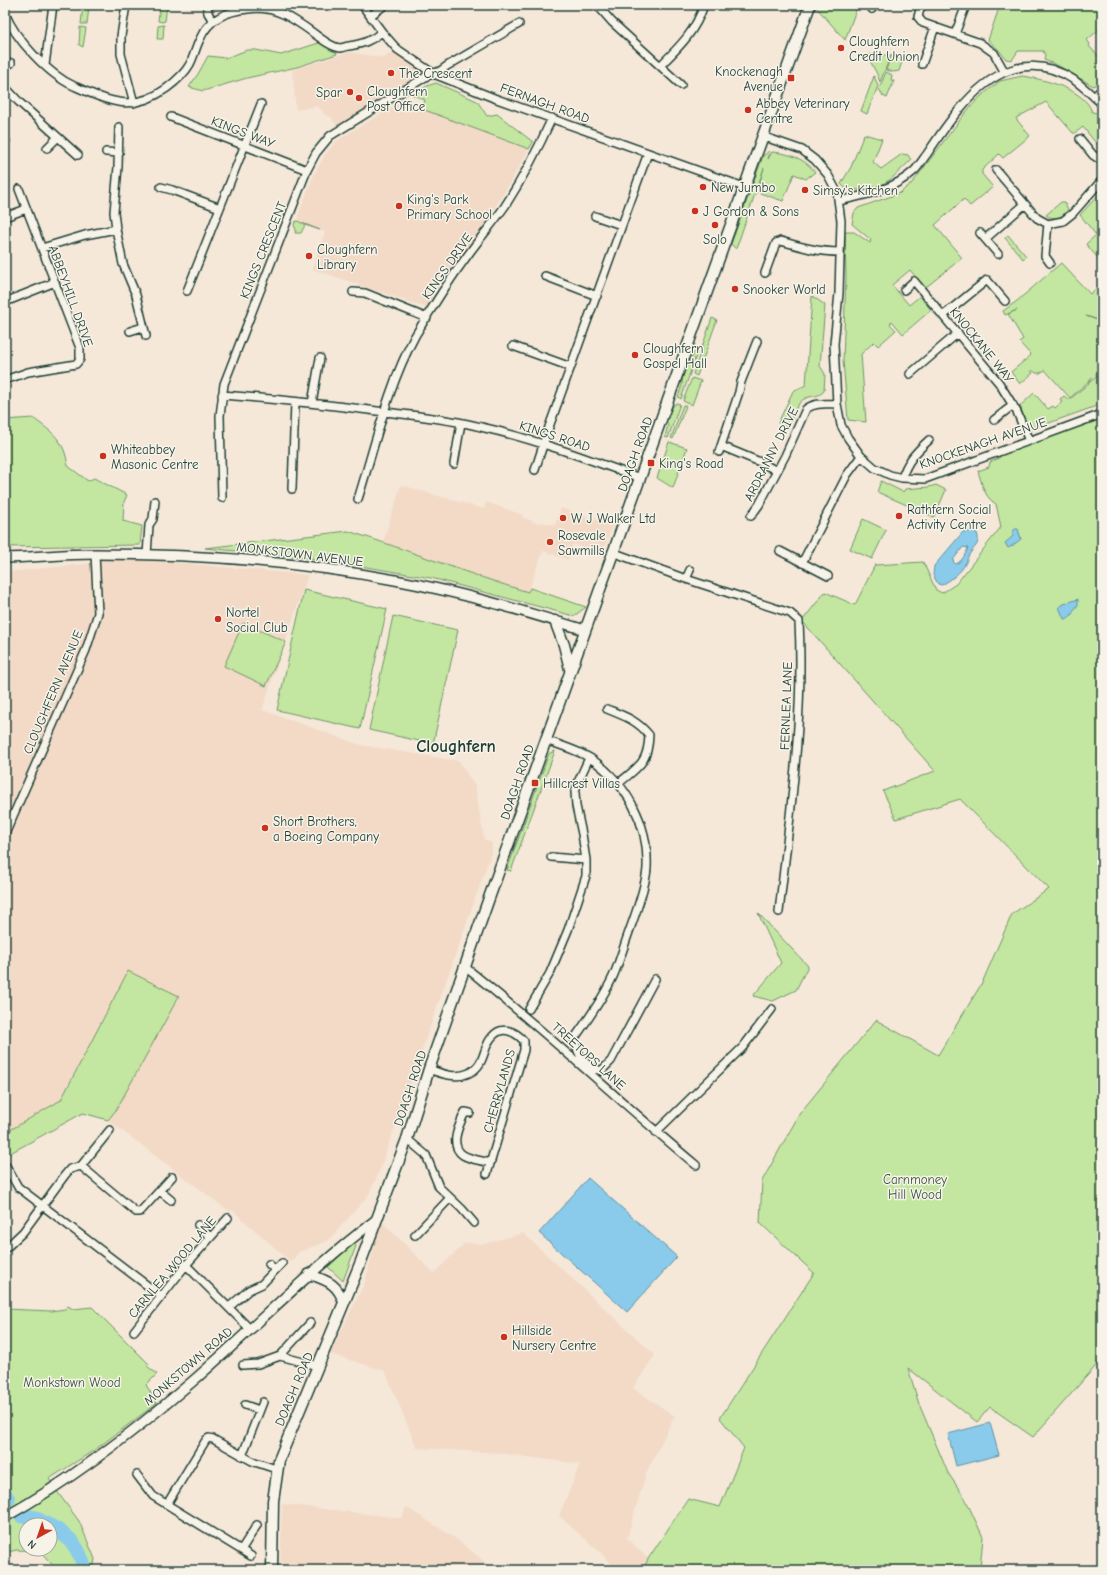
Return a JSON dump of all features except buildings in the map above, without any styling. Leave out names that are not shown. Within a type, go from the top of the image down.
[{"type":"main road","name":"DOAGH ROAD","points":[[272,1570],[273,1501],[276,1468],[344,1303],[407,1139],[429,1069],[545,740],[810,5]]},
{"type":"main road","points":[[555,621],[564,645],[570,670]]},
{"type":"street","points":[[45,65],[53,5]]},
{"type":"street","points":[[126,5],[121,36],[121,54],[134,103]]},
{"type":"street","points":[[207,5],[208,13],[213,21]]},
{"type":"street","name":"FERNAGH ROAD","points":[[362,5],[397,49],[434,74],[744,187]]},
{"type":"street","points":[[370,16],[385,5]]},
{"type":"street","points":[[597,5],[612,22],[681,85]]},
{"type":"street","points":[[660,66],[689,36],[701,14],[704,5]]},
{"type":"street","points":[[923,5],[920,9],[918,17],[923,23],[956,34],[984,46],[994,53],[1004,72]]},
{"type":"street","points":[[956,34],[966,5]]},
{"type":"street","points":[[5,13],[10,25],[22,43],[45,65],[68,83],[119,103],[146,101],[156,96],[175,82],[189,66],[206,27],[223,14],[265,7],[282,13],[298,22],[326,42],[340,48],[365,43],[382,32]]},
{"type":"street","name":"KINGS CRESCENT","points":[[222,498],[220,416],[222,395],[227,376],[307,170],[316,153],[330,136],[427,76],[434,74],[519,24]]},
{"type":"street","points":[[922,64],[935,27]]},
{"type":"street","points":[[5,67],[12,63]]},
{"type":"street","points":[[839,201],[879,192],[896,184],[908,175],[914,170],[959,110],[993,77],[1004,72],[1027,66],[1042,67],[1054,70],[1074,80],[1102,104]]},
{"type":"street","points":[[5,87],[57,138],[78,155]]},
{"type":"street","points":[[1094,97],[1102,89]]},
{"type":"street","points":[[187,291],[261,104]]},
{"type":"street","name":"KINGS WAY","points":[[171,117],[307,170]]},
{"type":"street","name":"KINGS DRIVE","points":[[385,412],[398,376],[415,337],[444,289],[504,208],[539,147],[552,118]]},
{"type":"street","points":[[119,127],[114,207],[116,229],[123,264],[136,295],[146,336]]},
{"type":"street","name":"KNOCKENAGH AVENUE","points":[[762,136],[802,150],[815,160],[832,181],[839,201],[841,221],[839,293],[834,344],[837,404],[841,425],[848,438],[861,456],[875,468],[890,475],[902,478],[925,479],[1102,414]]},
{"type":"street","points":[[47,148],[57,138]]},
{"type":"street","points":[[1080,139],[1093,155],[1102,161]]},
{"type":"street","points":[[106,152],[118,154]]},
{"type":"street","points":[[535,470],[648,152]]},
{"type":"street","points":[[996,170],[1024,205],[1037,218],[1048,224],[1063,221],[1073,214],[1102,180]]},
{"type":"street","points":[[161,187],[220,208]]},
{"type":"street","name":"ABBEYHILL DRIVE","points":[[5,380],[28,372],[76,364],[80,359],[80,348],[19,189]]},
{"type":"street","points":[[998,254],[983,236],[1024,205]]},
{"type":"street","points":[[5,217],[26,210]]},
{"type":"street","points":[[595,216],[621,225]]},
{"type":"street","points":[[1048,224],[1045,256],[1050,263]]},
{"type":"street","points":[[42,248],[85,235],[116,229]]},
{"type":"street","points":[[765,273],[776,243],[781,241],[805,249],[823,252],[840,252]]},
{"type":"street","points":[[545,276],[597,296]]},
{"type":"street","points":[[944,315],[987,280],[1005,302]]},
{"type":"street","name":"KNOCKANE WAY","points":[[904,290],[914,281],[944,315],[999,383],[1013,405],[1029,441]]},
{"type":"street","points":[[5,302],[55,282]]},
{"type":"street","points":[[353,292],[365,293],[427,318]]},
{"type":"street","points":[[130,331],[143,327]]},
{"type":"street","points":[[910,374],[958,333]]},
{"type":"street","points":[[756,341],[741,382],[720,449],[760,462],[776,472]]},
{"type":"street","points":[[513,346],[571,367]]},
{"type":"street","points":[[312,403],[320,358]]},
{"type":"street","name":"KINGS ROAD","points":[[222,395],[312,403],[461,423],[518,436],[640,478]]},
{"type":"street","points":[[292,489],[295,402]]},
{"type":"street","name":"ARDRANNY DRIVE","points":[[751,516],[760,505],[806,409],[820,403],[837,404]]},
{"type":"street","points":[[994,420],[1013,405]]},
{"type":"street","points":[[358,499],[385,412]]},
{"type":"street","points":[[454,464],[461,423]]},
{"type":"street","points":[[902,478],[910,459],[916,451],[929,440]]},
{"type":"street","points":[[802,563],[847,475],[861,456]]},
{"type":"street","points":[[148,555],[149,526],[153,519],[155,501]]},
{"type":"street","points":[[780,551],[828,576]]},
{"type":"street","name":"FERNLEA LANE","points":[[612,552],[686,579],[790,613],[799,621],[800,717],[779,912]]},
{"type":"street","name":"MONKSTOWN AVENUE","points":[[5,558],[95,554],[148,555],[242,560],[317,567],[396,580],[475,598],[585,630]]},
{"type":"street","name":"CLOUGHFERN AVENUE","points":[[5,834],[86,650],[98,613],[95,554]]},
{"type":"street","points":[[686,579],[690,570]]},
{"type":"street","points":[[607,709],[627,717],[641,725],[649,735],[649,747],[645,759],[619,783]]},
{"type":"street","points":[[545,740],[570,748],[589,758],[608,772],[619,783],[636,809],[646,840],[647,870],[638,907],[614,974],[587,1021],[574,1039],[578,1054],[591,1067],[602,1070],[611,1061],[655,979]]},
{"type":"street","points":[[529,1009],[550,973],[568,930],[586,876],[586,860],[576,806],[575,792],[589,758]]},
{"type":"street","points":[[551,857],[586,860]]},
{"type":"street","name":"TREETOPS LANE","points":[[465,967],[538,1027],[656,1132],[696,1165]]},
{"type":"street","points":[[656,1132],[743,1047],[772,1009]]},
{"type":"street","name":"CHERRYLANDS","points":[[429,1069],[454,1076],[469,1073],[484,1057],[491,1037],[498,1032],[506,1030],[514,1032],[524,1041],[524,1050],[487,1174]]},
{"type":"street","points":[[470,1113],[465,1112],[455,1137],[456,1147],[463,1155],[490,1164]]},
{"type":"street","points":[[5,1248],[23,1232],[70,1170],[81,1166],[110,1130]]},
{"type":"street","points":[[407,1139],[426,1155],[439,1187],[474,1223]]},
{"type":"street","points":[[6,1166],[8,1176],[18,1187],[161,1296]]},
{"type":"street","points":[[81,1166],[136,1212],[143,1210],[172,1177]]},
{"type":"street","points":[[160,1190],[171,1200]]},
{"type":"street","points":[[415,1235],[450,1198]]},
{"type":"street","name":"CARNLEA WOOD LANE","points":[[134,1332],[186,1265],[228,1218]]},
{"type":"street","name":"MONKSTOWN ROAD","points":[[5,1517],[64,1481],[116,1444],[193,1381],[309,1274],[377,1219]]},
{"type":"street","points":[[198,1225],[210,1237]]},
{"type":"street","points":[[229,1307],[249,1290],[262,1284],[282,1263]]},
{"type":"street","points":[[269,1264],[275,1270]]},
{"type":"street","points":[[186,1265],[250,1329]]},
{"type":"street","points":[[309,1274],[325,1279],[336,1287],[344,1303]]},
{"type":"street","points":[[243,1365],[258,1364],[280,1356],[310,1323]]},
{"type":"street","points":[[280,1356],[318,1366]]},
{"type":"street","points":[[242,1456],[263,1402]]},
{"type":"street","points":[[245,1405],[259,1410]]},
{"type":"street","points":[[166,1504],[206,1440],[209,1438],[214,1439],[252,1461],[276,1468]]},
{"type":"street","points":[[137,1474],[153,1496],[250,1556]]},
{"type":"street","points":[[241,1550],[257,1525]]},
{"type":"shaded area","points":[[394,51],[429,76],[339,130],[331,117],[325,115],[318,106],[296,110],[292,70],[349,52],[384,58]]},
{"type":"shaded area","name":"King's Park Primary School","points":[[402,101],[529,149],[503,195],[467,250],[440,283],[427,308],[312,269],[325,232],[297,221],[314,174],[325,155],[336,141]]},
{"type":"shaded area","points":[[401,485],[484,509],[486,502],[523,515],[522,517],[537,523],[542,522],[555,525],[561,508],[613,525],[602,555],[573,544],[568,560],[543,551],[528,592],[450,569],[383,542]]},
{"type":"shaded area","points":[[109,556],[308,575],[262,710],[361,745],[459,761],[476,788],[484,839],[492,843],[492,851],[379,1172],[368,1196],[328,1241],[299,1252],[291,1262],[232,1210],[230,1212],[108,1120],[179,997],[128,971],[61,1100],[5,1133],[5,572],[86,564]]},
{"type":"shaded area","points":[[381,1221],[434,1273],[465,1243],[484,1244],[523,1233],[655,1355],[633,1388],[675,1416],[647,1471],[627,1538],[648,1559],[643,1570],[615,1570],[602,1554],[559,1516],[580,1464],[498,1453],[417,1448],[385,1371],[330,1354],[365,1282]]},
{"type":"shaded area","points":[[282,1504],[402,1518],[406,1507],[455,1538],[495,1570],[280,1570]]},
{"type":"green space","points":[[83,5],[88,5],[89,7],[87,24],[81,24]]},
{"type":"green space","points":[[160,5],[167,5],[165,21],[162,22],[158,21]]},
{"type":"green space","points":[[817,5],[848,5],[856,10],[845,40],[816,7]]},
{"type":"green space","points":[[1000,5],[1102,5],[1102,27],[1087,40],[1090,44],[1089,46],[1102,60],[1102,81],[1093,86],[1059,66],[1044,60],[1045,55],[1043,51],[1018,51],[1012,60],[1006,59],[988,40]]},
{"type":"green space","points":[[164,25],[163,39],[157,39],[158,26]]},
{"type":"green space","points":[[80,27],[86,28],[83,47],[79,45]]},
{"type":"green space","points":[[322,42],[333,47],[337,54],[297,67],[247,78],[203,91],[189,87],[208,56],[226,58],[247,50],[256,50],[281,55]]},
{"type":"green space","points":[[867,55],[891,55],[880,82],[877,74]]},
{"type":"green space","points":[[891,56],[900,59],[902,62],[899,71],[893,72],[886,70]]},
{"type":"green space","points":[[886,72],[892,75],[891,80],[894,81],[887,98],[883,96],[879,89]]},
{"type":"green space","points":[[874,76],[878,86],[867,114],[861,111]]},
{"type":"green space","points":[[1022,76],[1062,86],[1081,97],[1088,104],[1092,112],[1102,114],[1102,156],[1098,154],[1099,147],[1083,127],[1073,133],[1046,102],[1016,118],[1030,136],[1003,158],[999,154],[982,170],[982,174],[993,187],[970,206],[964,199],[935,225],[962,258],[925,288],[910,270],[892,285],[909,305],[920,296],[931,310],[903,334],[892,321],[890,324],[896,330],[878,346],[874,342],[861,354],[866,422],[848,420],[843,361],[846,277],[845,232],[854,232],[870,243],[871,240],[852,224],[854,213],[858,208],[900,193],[913,182],[966,112],[981,96],[1000,81]]},
{"type":"green space","points":[[436,83],[477,101],[487,116],[497,114],[533,142],[529,149],[422,109],[425,100],[413,95],[427,86]]},
{"type":"green space","points":[[864,134],[882,139],[873,162],[881,169],[902,154],[908,155],[911,160],[891,179],[878,187],[857,190],[845,188],[841,184],[851,167]]},
{"type":"green space","points":[[769,151],[768,159],[772,152],[790,155],[806,163],[815,172],[806,179],[794,174],[783,201],[757,192],[764,168],[736,249],[731,244],[763,156]]},
{"type":"green space","points":[[1102,191],[1102,263],[1086,244],[1096,235],[1080,215]]},
{"type":"green space","points":[[1061,202],[1064,202],[1068,209],[1062,216],[1052,218],[1046,215]]},
{"type":"green space","points":[[297,221],[320,230],[305,225],[301,233],[295,233],[296,230],[294,225]]},
{"type":"green space","points":[[1008,235],[1026,256],[1023,259],[1005,238]]},
{"type":"green space","points":[[1061,263],[1090,294],[1102,283],[1102,321],[1086,316],[1102,322],[1102,369],[1070,398],[1045,370],[1040,373],[1036,373],[1032,370],[1031,371],[1033,373],[1020,384],[1011,372],[1031,355],[1019,342],[1023,339],[1008,314],[1017,310],[1005,315],[1003,311],[1017,301]]},
{"type":"green space","points":[[812,296],[825,305],[820,366],[825,374],[824,391],[817,396],[806,398],[800,403],[788,428],[778,423],[793,391],[806,385]]},
{"type":"green space","points":[[712,318],[717,320],[697,376],[693,374]]},
{"type":"green space","points":[[694,352],[697,353],[681,399],[678,397],[682,385],[683,372],[685,367],[690,363]]},
{"type":"green space","points":[[1102,372],[1102,404],[1035,428],[1029,425],[1027,426],[1020,406],[1034,393],[1048,409],[1053,406],[1055,408],[1062,402],[1060,399],[1064,396],[1069,400]]},
{"type":"green space","points":[[692,378],[701,381],[692,405],[683,401]]},
{"type":"green space","points":[[676,403],[680,404],[668,438],[665,437],[668,425],[666,421],[668,413]]},
{"type":"green space","points":[[683,405],[686,406],[673,439],[671,438]]},
{"type":"green space","name":"Carnmoney Hill Wood","points":[[1102,417],[1102,1359],[1033,1437],[990,1407],[977,1422],[908,1368],[919,1404],[948,1473],[965,1498],[983,1537],[980,1570],[643,1570],[648,1559],[688,1499],[720,1507],[744,1448],[720,1418],[814,1273],[760,1223],[762,1181],[800,1113],[876,1020],[938,1055],[982,983],[1012,914],[1049,889],[960,799],[896,819],[883,791],[935,771],[802,621],[825,592],[855,605],[875,565],[923,562],[936,590],[942,593],[956,584],[1001,527],[996,504],[986,494],[978,471],[989,467],[990,462],[999,458],[1004,453]]},
{"type":"green space","points":[[33,418],[52,433],[60,443],[64,449],[68,466],[88,481],[94,478],[127,495],[124,502],[123,521],[142,526],[140,545],[5,547],[5,420]]},
{"type":"green space","points":[[669,442],[687,448],[673,488],[657,478]]},
{"type":"green space","points":[[881,481],[903,492],[905,489],[936,485],[946,490],[934,517],[877,492]]},
{"type":"green space","points":[[863,519],[886,530],[872,559],[850,549]]},
{"type":"green space","points":[[348,531],[505,585],[528,592],[530,588],[586,607],[574,616],[431,578],[319,559],[205,548]]},
{"type":"green space","points":[[304,590],[387,609],[360,729],[277,710]]},
{"type":"green space","points":[[393,616],[458,630],[433,744],[369,730]]},
{"type":"green space","points":[[243,623],[286,642],[266,686],[224,666]]},
{"type":"green space","points":[[555,751],[511,871],[507,870],[548,756],[550,753]]},
{"type":"green space","points":[[758,913],[808,966],[796,990],[773,1001],[753,996],[781,963]]},
{"type":"green space","points":[[128,971],[179,996],[116,1110],[108,1120],[83,1113],[5,1156],[5,1133],[61,1100]]},
{"type":"green space","points":[[354,1243],[356,1246],[343,1281],[328,1267]]},
{"type":"green space","name":"Monkstown Wood","points":[[68,1306],[73,1309],[92,1307],[149,1364],[147,1366],[157,1374],[146,1385],[157,1403],[96,1449],[49,1479],[79,1521],[95,1559],[93,1570],[57,1570],[45,1557],[58,1557],[58,1517],[18,1517],[18,1550],[5,1553],[5,1309],[51,1311],[65,1309]]},
{"type":"water","points":[[1018,529],[1021,539],[1008,548],[1005,543],[1013,536],[1013,531]]},
{"type":"water","points":[[972,531],[977,533],[978,543],[958,573],[942,585],[938,584],[933,575],[934,566],[963,532]],"holes":[[[963,547],[968,548],[962,559],[958,563],[954,563],[953,560]]]},
{"type":"water","points":[[1078,599],[1078,605],[1072,614],[1069,618],[1064,619],[1059,607]]},
{"type":"water","points":[[588,1178],[677,1257],[627,1312],[539,1233]]},
{"type":"water","points":[[990,1423],[999,1455],[956,1466],[948,1434]]},
{"type":"waterway","points":[[5,1494],[8,1499]]},
{"type":"waterway","points":[[22,1516],[28,1517]]},
{"type":"waterway","points":[[58,1531],[69,1539],[77,1549],[85,1570]]},
{"type":"place","name":"Cloughfern Credit Union","points":[[841,48]]},
{"type":"place","name":"The Crescent","points":[[391,73]]},
{"type":"place","name":"Knockenagh Avenue","points":[[791,78]]},
{"type":"place","name":"Spar","points":[[350,92]]},
{"type":"place","name":"Cloughfern Post Office","points":[[359,98]]},
{"type":"place","name":"Abbey Veterinary Centre","points":[[748,110]]},
{"type":"place","name":"New Jumbo","points":[[703,187]]},
{"type":"place","name":"Simsy's Kitchen","points":[[805,190]]},
{"type":"place","name":"King's Park Primary School","points":[[399,206]]},
{"type":"place","name":"J Gordon & Sons","points":[[695,211]]},
{"type":"place","name":"Solo","points":[[715,225]]},
{"type":"place","name":"Cloughfern Library","points":[[309,256]]},
{"type":"place","name":"Snooker World","points":[[735,289]]},
{"type":"place","name":"Cloughfern Gospel Hall","points":[[635,355]]},
{"type":"place","name":"Whiteabbey Masonic Centre","points":[[103,456]]},
{"type":"place","name":"King's Road","points":[[651,463]]},
{"type":"place","name":"Rathfern Social Activity Centre","points":[[899,516]]},
{"type":"place","name":"W J Walker Ltd","points":[[563,518]]},
{"type":"place","name":"Rosevale Sawmills","points":[[550,542]]},
{"type":"place","name":"Nortel Social Club","points":[[218,619]]},
{"type":"place","name":"Hillcrest Villas","points":[[535,783]]},
{"type":"place","name":"Short Brothers, a Boeing Company","points":[[265,828]]},
{"type":"place","name":"Hillside Nursery Centre","points":[[504,1337]]},
{"type":"district","name":"Cloughfern","points":[[456,746]]}]
